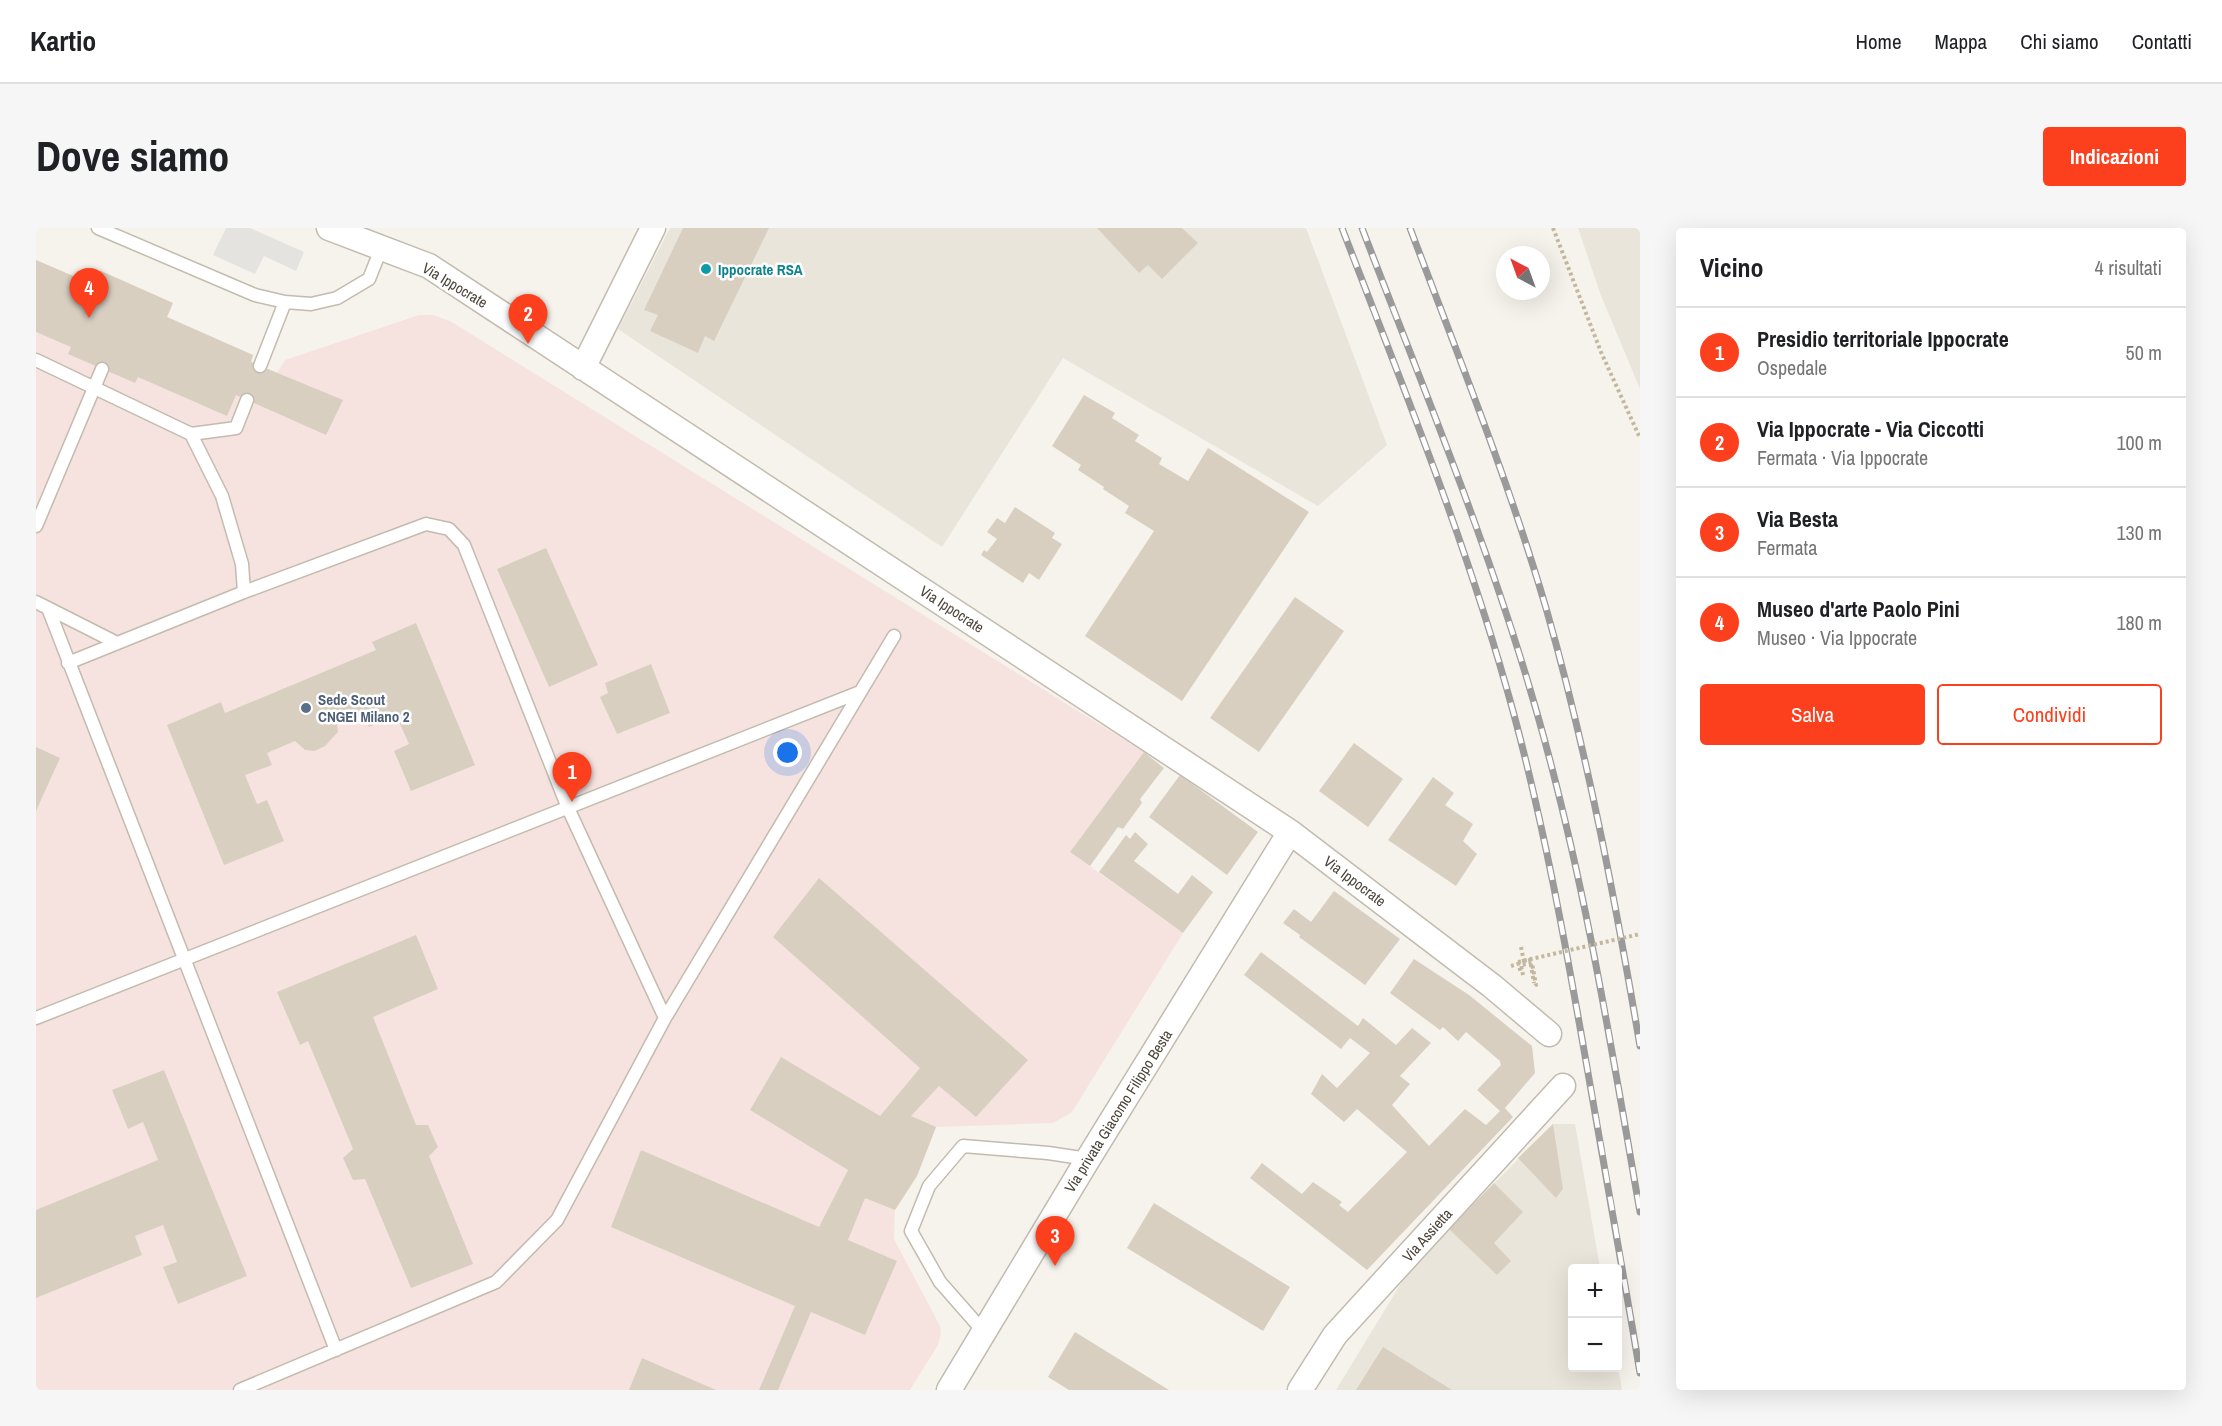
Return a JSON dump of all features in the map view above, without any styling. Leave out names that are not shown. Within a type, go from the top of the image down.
[{"type":"street","name":"Via Ippocrate","points":[[329,228],[429,266],[1049,672],[1290,832],[1492,986],[1550,1034]]},
{"type":"street","points":[[583,368],[653,228]]},
{"type":"street","name":"Via privata Giacomo Filippo Besta","points":[[949,1390],[1088,1159],[1290,832]]},
{"type":"street","name":"Via Assietta","points":[[1300,1390],[1335,1335],[1563,1086]]},
{"type":"lane","points":[[98,228],[255,295],[285,302],[311,304],[337,298],[369,279],[381,249]]},
{"type":"lane","points":[[260,366],[285,302]]},
{"type":"lane","points":[[36,360],[191,434],[237,428],[247,400]]},
{"type":"lane","points":[[36,526],[102,369]]},
{"type":"lane","points":[[191,434],[222,496],[242,564],[244,592]]},
{"type":"lane","points":[[68,663],[244,592],[426,524],[449,530],[464,545],[568,808],[665,1018]]},
{"type":"lane","points":[[36,602],[117,643]]},
{"type":"lane","points":[[48,608],[336,1350]]},
{"type":"lane","points":[[240,1390],[496,1282],[557,1220],[665,1018],[894,636]]},
{"type":"lane","points":[[36,1018],[860,693]]},
{"type":"lane","points":[[984,1332],[939,1282],[910,1231],[929,1186],[963,1146],[1048,1153],[1088,1159]]},
{"type":"path","points":[[1553,228],[1601,352],[1640,438]]},
{"type":"path","points":[[1518,962],[1640,934]]},
{"type":"path","points":[[1528,961],[1534,983],[1526,986],[1521,965],[1528,961]]},
{"type":"shaded area","points":[[226,228],[250,228],[304,252],[296,271],[264,256],[255,274],[213,255]]},
{"type":"shaded area","points":[[670,228],[1306,228],[1387,445],[1318,506],[1063,358],[942,547],[618,329]]},
{"type":"shaded area","points":[[1578,228],[1640,228],[1640,389],[1600,293]]},
{"type":"shaded area","points":[[36,260],[94,285],[101,271],[173,303],[167,317],[253,355],[251,362],[277,373],[285,360],[419,315],[433,315],[450,321],[1144,752],[1070,852],[1183,933],[1072,1112],[1053,1123],[936,1127],[917,1176],[895,1210],[894,1239],[940,1326],[941,1333],[938,1345],[910,1390],[36,1390]]},
{"type":"shaded area","points":[[1553,1124],[1575,1124],[1599,1264],[1568,1264],[1568,1372],[1619,1372],[1622,1390],[1336,1390],[1411,1267]]},
{"type":"building","name":"Ippocrate RSA","points":[[683,228],[769,228],[714,341],[705,336],[698,353],[650,331],[658,315],[644,310]]},
{"type":"building","points":[[1097,228],[1182,228],[1198,243],[1162,279],[1148,265],[1139,273]]},
{"type":"building","points":[[36,260],[94,285],[101,271],[173,303],[167,317],[253,355],[251,362],[343,400],[326,435],[236,395],[227,416],[138,377],[135,383],[68,354],[71,347],[36,332]]},
{"type":"building","points":[[1084,395],[1115,413],[1112,418],[1139,435],[1135,441],[1162,458],[1159,464],[1188,481],[1208,448],[1309,512],[1182,701],[1085,636],[1154,531],[1125,513],[1129,506],[1078,470],[1081,465],[1052,446]]},
{"type":"building","points":[[1015,507],[1055,533],[1052,538],[1062,544],[1039,580],[1029,573],[1023,583],[981,555],[984,550],[987,552],[997,539],[987,532],[997,518],[1005,523]]},
{"type":"building","points":[[546,548],[598,665],[549,687],[497,569]]},
{"type":"building","points":[[1295,597],[1344,631],[1259,752],[1210,718]]},
{"type":"building","points":[[416,623],[475,765],[411,791],[394,751],[409,744],[396,715],[369,727],[364,713],[337,724],[338,732],[325,746],[315,751],[305,750],[295,741],[267,753],[272,765],[245,775],[257,804],[267,800],[284,841],[224,865],[167,725],[221,702],[225,713],[376,650],[372,642]]},
{"type":"building","points":[[651,664],[670,713],[617,734],[600,697],[608,693],[605,683]]},
{"type":"building","points":[[1354,743],[1403,779],[1368,827],[1319,791]]},
{"type":"building","points":[[36,747],[60,758],[36,811]]},
{"type":"building","points":[[1144,752],[1164,768],[1140,799],[1142,803],[1123,829],[1118,827],[1090,866],[1070,852]]},
{"type":"building","points":[[1180,775],[1258,832],[1227,875],[1149,817]]},
{"type":"building","points":[[1433,777],[1454,793],[1445,805],[1473,824],[1463,841],[1477,854],[1456,886],[1388,840]]},
{"type":"building","points":[[1135,832],[1148,844],[1134,861],[1178,894],[1192,875],[1213,892],[1183,933],[1099,872],[1126,835],[1130,839]]},
{"type":"building","points":[[819,878],[1028,1060],[976,1117],[939,1086],[911,1116],[936,1127],[917,1176],[895,1210],[865,1198],[848,1240],[897,1261],[865,1335],[811,1312],[778,1390],[759,1390],[795,1306],[611,1227],[641,1150],[819,1227],[848,1170],[750,1110],[781,1057],[880,1116],[920,1068],[773,937]]},
{"type":"building","points":[[1334,891],[1400,939],[1365,985],[1283,923],[1294,909],[1311,922]]},
{"type":"building","points":[[416,935],[438,989],[373,1017],[416,1125],[428,1125],[438,1147],[429,1156],[473,1264],[411,1288],[365,1179],[353,1180],[343,1158],[353,1149],[308,1041],[300,1045],[277,992]]},
{"type":"building","points":[[1261,952],[1358,1026],[1363,1018],[1396,1045],[1412,1028],[1431,1043],[1400,1076],[1410,1084],[1392,1105],[1429,1146],[1465,1109],[1486,1125],[1500,1111],[1477,1090],[1501,1065],[1500,1061],[1466,1032],[1458,1041],[1443,1027],[1440,1030],[1390,993],[1414,959],[1469,995],[1532,1046],[1535,1073],[1505,1108],[1513,1117],[1367,1270],[1250,1178],[1262,1163],[1302,1194],[1313,1182],[1342,1202],[1339,1205],[1348,1212],[1407,1152],[1357,1109],[1344,1122],[1311,1094],[1322,1074],[1337,1088],[1370,1053],[1350,1038],[1341,1049],[1244,975]]},
{"type":"building","points":[[164,1070],[247,1276],[178,1304],[163,1267],[177,1262],[163,1225],[135,1236],[142,1255],[36,1298],[36,1210],[158,1160],[143,1122],[128,1129],[112,1090]]},
{"type":"building","points":[[1553,1124],[1563,1189],[1556,1198],[1518,1158]]},
{"type":"building","points":[[1494,1183],[1523,1212],[1494,1243],[1511,1261],[1497,1275],[1449,1229]]},
{"type":"building","points":[[1154,1203],[1290,1287],[1263,1331],[1127,1248]]},
{"type":"building","points":[[1075,1332],[1169,1390],[1069,1390],[1048,1377]]},
{"type":"building","points":[[1383,1347],[1452,1390],[1356,1390]]},
{"type":"building","points":[[642,1358],[716,1390],[629,1390]]},
{"type":"railway","points":[[1342,228],[1455,528],[1476,588],[1513,711],[1534,795],[1561,922],[1640,1373]]},
{"type":"railway","points":[[1362,228],[1477,529],[1537,713],[1583,899],[1640,1212]]},
{"type":"railway","points":[[1410,228],[1499,464],[1546,608],[1561,662],[1599,826],[1640,1046]]},
{"type":"place","name":"Ippocrate RSA","points":[[706,269]]},
{"type":"place","name":"Museo d'arte Paolo Pini","points":[[89,318]]},
{"type":"place","name":"Via Ippocrate - Via Ciccotti","points":[[528,344]]},
{"type":"place","name":"Sede Scout CNGEI Milano 2","points":[[306,708]]},
{"type":"place","name":"Presidio territoriale Ippocrate","points":[[572,802]]},
{"type":"place","name":"Via Besta","points":[[1055,1266]]}]
